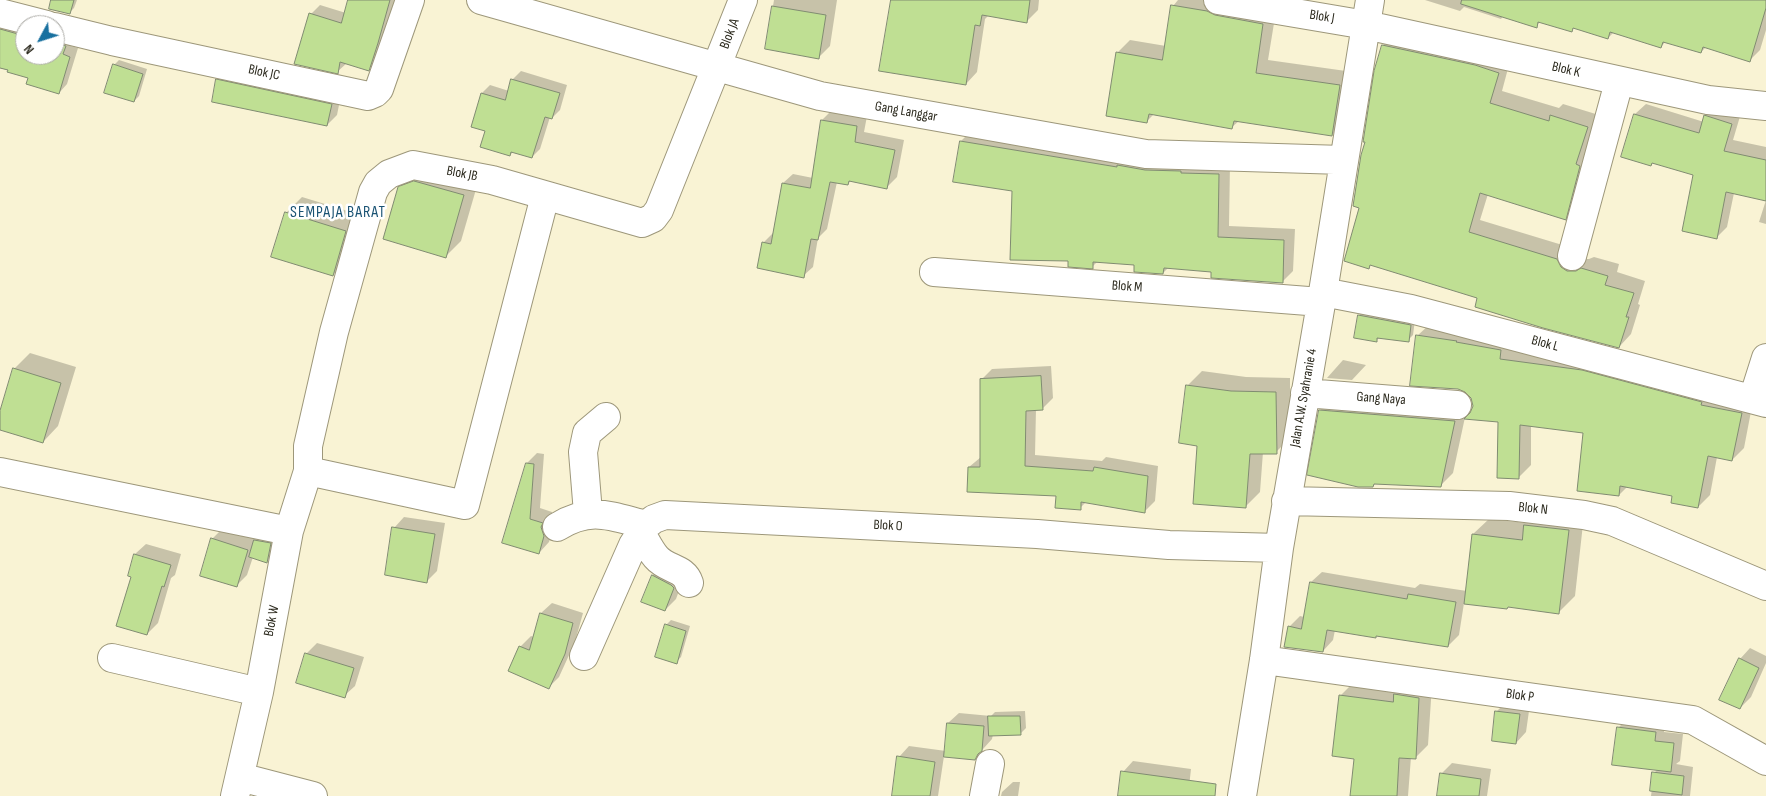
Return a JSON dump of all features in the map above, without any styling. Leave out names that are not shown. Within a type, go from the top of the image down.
[{"type":"street","name":"Blok JC","points":[[65,29],[368,96],[379,89],[410,0]]},
{"type":"street","name":"Gang Langgar","points":[[481,0],[820,96],[1092,146],[1146,154],[1343,160]]},
{"type":"street","name":"Blok JA","points":[[717,68],[743,0]]},
{"type":"street","name":"Blok J","points":[[1218,0],[1368,12]]},
{"type":"street","name":"Blok K","points":[[1368,12],[1619,82],[1708,100],[1766,106]]},
{"type":"street","name":"Jalan A.W. Syahranie 4","points":[[1242,796],[1264,660],[1286,501],[1322,297],[1368,12]]},
{"type":"street","points":[[0,14],[15,18]]},
{"type":"street","name":"Blok JB","points":[[308,458],[334,332],[378,183],[389,174],[414,165],[492,180],[642,222],[653,218],[658,210],[717,68]]},
{"type":"street","points":[[1572,256],[1619,82]]},
{"type":"street","points":[[308,458],[465,505],[546,196]]},
{"type":"street","name":"Blok M","points":[[934,272],[1322,297]]},
{"type":"street","name":"Blok L","points":[[1322,297],[1411,309],[1760,401]]},
{"type":"street","points":[[1760,401],[1766,358]]},
{"type":"street","name":"Gang Naya","points":[[1305,393],[1457,405]]},
{"type":"street","points":[[588,513],[583,452],[587,432],[606,417]]},
{"type":"street","name":"Blok W","points":[[237,787],[259,692],[289,531],[308,458]]},
{"type":"street","points":[[0,472],[289,531]]},
{"type":"street","name":"Blok N","points":[[1286,501],[1509,506],[1584,514],[1612,521],[1766,586]]},
{"type":"street","points":[[557,527],[570,518],[588,513],[610,516],[643,529],[656,556],[665,566],[687,576],[689,583]]},
{"type":"street","name":"Blok O","points":[[643,529],[654,518],[665,515],[700,516],[1036,534],[1168,545],[1279,548]]},
{"type":"street","points":[[584,656],[643,529]]},
{"type":"street","points":[[112,658],[259,692]]},
{"type":"street","name":"Blok P","points":[[1264,660],[1693,720],[1766,761]]},
{"type":"street","points":[[984,796],[990,764]]},
{"type":"street","points":[[237,787],[313,796]]},
{"type":"building","points":[[51,0],[74,0],[70,14],[49,9]]},
{"type":"building","points":[[348,0],[390,0],[369,71],[340,62],[338,74],[294,64],[309,13],[341,23]]},
{"type":"building","points":[[891,0],[1030,0],[1027,23],[982,15],[980,26],[975,25],[966,85],[879,71]]},
{"type":"building","points":[[1462,0],[1766,0],[1766,8],[1750,62],[1703,47],[1701,53],[1663,42],[1661,48],[1610,32],[1608,39],[1573,28],[1572,32],[1538,22],[1537,28],[1461,4]]},
{"type":"building","points":[[1171,5],[1263,24],[1256,73],[1340,85],[1332,136],[1234,121],[1232,129],[1149,114],[1147,123],[1106,116],[1116,52],[1162,60]]},
{"type":"building","points":[[772,6],[826,15],[819,59],[765,49]]},
{"type":"building","points":[[0,29],[15,33],[15,65],[65,65],[65,55],[70,57],[59,94],[26,84],[28,78],[0,68]]},
{"type":"building","points":[[1382,45],[1475,65],[1499,73],[1490,103],[1549,121],[1550,115],[1588,127],[1576,164],[1580,166],[1566,220],[1480,193],[1469,232],[1557,259],[1561,267],[1567,271],[1576,271],[1581,268],[1608,276],[1605,285],[1634,293],[1619,348],[1543,328],[1475,307],[1477,298],[1370,265],[1369,269],[1344,261],[1359,208],[1353,206],[1361,155],[1365,142],[1363,142],[1374,71]]},
{"type":"building","points":[[113,64],[143,74],[134,102],[104,93]]},
{"type":"building","points":[[216,79],[332,104],[327,126],[212,102]]},
{"type":"building","points":[[511,79],[560,93],[552,119],[545,117],[532,158],[511,152],[510,156],[480,147],[485,131],[471,127],[481,93],[505,100]]},
{"type":"building","points":[[1634,114],[1699,133],[1704,115],[1732,124],[1724,151],[1766,160],[1766,201],[1726,192],[1717,239],[1682,231],[1693,175],[1652,163],[1651,166],[1621,157]]},
{"type":"building","points":[[821,120],[857,126],[855,142],[895,150],[887,189],[849,181],[848,185],[830,182],[818,240],[811,239],[804,278],[757,268],[762,242],[771,244],[782,183],[810,188]]},
{"type":"building","points":[[960,141],[1117,167],[1117,165],[1145,170],[1219,174],[1218,237],[1284,240],[1283,283],[1211,278],[1211,272],[1164,268],[1163,274],[1134,272],[1134,265],[1093,262],[1093,269],[1068,267],[1068,261],[1010,260],[1012,191],[953,182]]},
{"type":"building","points":[[414,181],[464,195],[446,258],[383,239],[398,187]]},
{"type":"building","points":[[285,212],[346,231],[333,276],[271,257]]},
{"type":"building","points":[[1358,315],[1411,325],[1409,342],[1377,338],[1377,342],[1354,338]]},
{"type":"building","points":[[1416,335],[1501,350],[1500,359],[1582,370],[1702,402],[1701,405],[1742,413],[1732,461],[1708,456],[1698,508],[1671,503],[1672,496],[1620,486],[1619,496],[1577,491],[1583,433],[1520,425],[1519,479],[1497,478],[1498,422],[1464,419],[1470,413],[1473,406],[1471,398],[1465,392],[1458,389],[1410,386]]},
{"type":"building","points":[[13,368],[61,383],[43,443],[0,430],[0,411]]},
{"type":"building","points":[[1041,376],[1043,410],[1026,411],[1025,466],[1093,471],[1094,467],[1148,476],[1145,513],[1081,502],[1081,510],[1055,508],[1056,496],[967,492],[968,467],[980,467],[980,379]]},
{"type":"building","points":[[1186,385],[1231,391],[1276,392],[1277,454],[1250,454],[1246,508],[1193,504],[1197,446],[1179,443]]},
{"type":"building","points":[[1319,410],[1455,421],[1441,487],[1374,484],[1373,487],[1358,487],[1307,475]]},
{"type":"building","points":[[526,463],[534,464],[530,519],[543,523],[541,527],[544,536],[539,554],[502,543]]},
{"type":"building","points":[[1524,525],[1569,530],[1559,614],[1508,607],[1507,609],[1464,604],[1472,534],[1522,540]]},
{"type":"building","points":[[392,527],[435,534],[427,583],[385,575]]},
{"type":"building","points":[[211,538],[248,550],[237,587],[200,576]]},
{"type":"building","points":[[254,540],[271,543],[267,563],[249,557]]},
{"type":"building","points":[[134,554],[171,565],[164,587],[162,586],[147,635],[116,626],[131,577],[128,576]]},
{"type":"building","points":[[652,575],[674,588],[665,611],[641,602]]},
{"type":"building","points":[[1310,582],[1407,599],[1408,594],[1456,602],[1448,647],[1327,630],[1323,652],[1284,647],[1288,626],[1301,629]]},
{"type":"building","points":[[540,613],[573,623],[565,654],[549,689],[508,671],[519,646],[529,650]]},
{"type":"building","points":[[665,624],[686,631],[677,664],[655,657]]},
{"type":"building","points":[[305,653],[354,668],[345,698],[296,683]]},
{"type":"building","points":[[1739,658],[1759,668],[1740,709],[1719,700]]},
{"type":"building","points":[[1394,694],[1419,698],[1416,759],[1399,758],[1397,796],[1350,796],[1354,759],[1332,756],[1339,695],[1393,702]]},
{"type":"building","points":[[1495,711],[1520,714],[1516,744],[1492,741]]},
{"type":"building","points":[[988,716],[1020,716],[1021,735],[989,736]]},
{"type":"building","points":[[947,723],[984,726],[982,751],[975,760],[944,757]]},
{"type":"building","points":[[1617,727],[1656,732],[1655,741],[1674,743],[1671,772],[1612,765]]},
{"type":"building","points":[[897,756],[935,762],[930,796],[892,796]]},
{"type":"building","points":[[1121,771],[1216,784],[1215,796],[1118,796]]},
{"type":"building","points":[[1652,772],[1684,776],[1682,795],[1650,791]]},
{"type":"building","points":[[1440,773],[1481,779],[1479,796],[1437,796]]},
{"type":"district","name":"SEMPAJA BARAT","points":[[338,213]]}]
